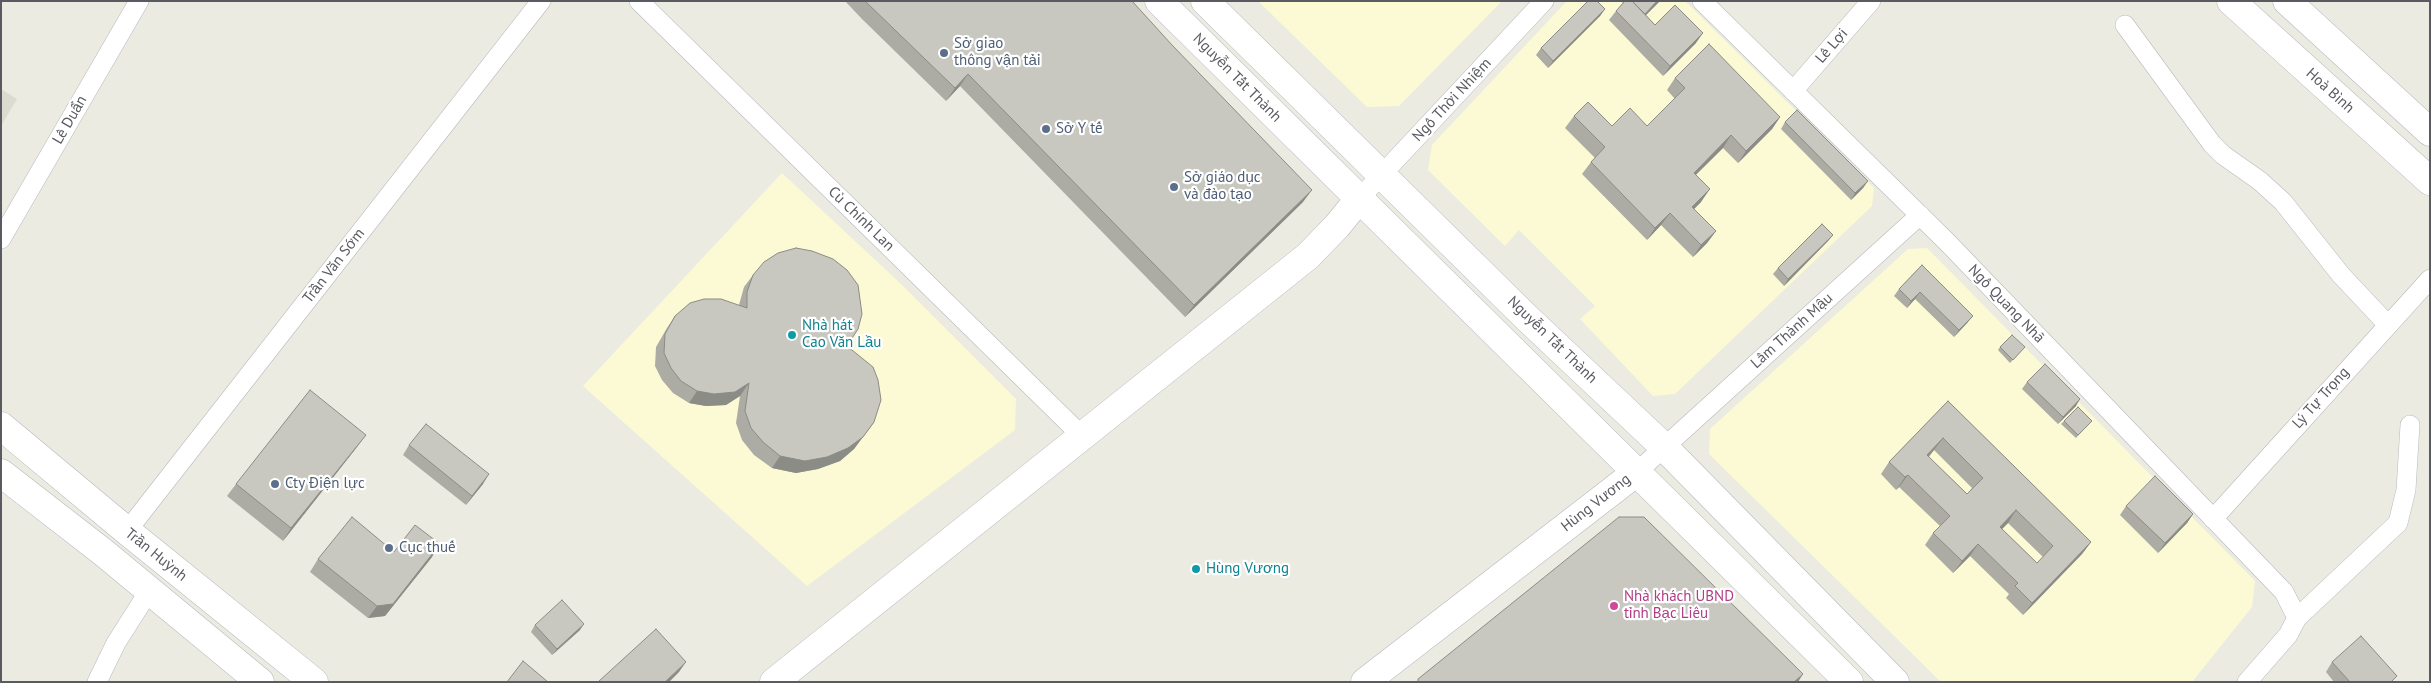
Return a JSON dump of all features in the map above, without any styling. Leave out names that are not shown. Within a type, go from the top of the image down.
[{"type":"street","name":"Lê Duẩn","points":[[1,239],[139,1]]},
{"type":"street","name":"Trần Văn Sớm","points":[[127,531],[541,1]]},
{"type":"street","name":"Cù Chính Lan","points":[[639,1],[1082,436]]},
{"type":"street","name":"Nguyễn Tất Thành","points":[[1205,1],[1383,174],[1527,318],[1664,447],[1896,682]]},
{"type":"street","name":"Ngô Thời Nhiệm","points":[[1359,199],[1544,1]]},
{"type":"street","name":"Ngô Quang Nhã","points":[[1702,1],[1920,215],[2284,592],[2297,618]]},
{"type":"street","name":"Lê Lợi","points":[[1793,91],[1871,1]]},
{"type":"street","name":"Hoà Bình","points":[[2231,1],[2430,181]]},
{"type":"street","points":[[2287,1],[2430,132]]},
{"type":"street","name":"Nguyễn Tất Thành","points":[[1171,5],[1359,199],[1638,471],[1844,676]]},
{"type":"street","points":[[2125,25],[2212,144],[2223,155],[2260,182],[2283,202],[2342,275],[2388,324]]},
{"type":"street","points":[[774,682],[960,531],[1308,256],[1337,226],[1359,199]]},
{"type":"street","name":"Lâm Thành Mậu","points":[[1638,471],[1920,215]]},
{"type":"street","name":"Lý Tự Trọng","points":[[2213,519],[2430,279]]},
{"type":"street","points":[[1505,341],[1527,318]]},
{"type":"street","points":[[2247,682],[2288,635],[2297,618],[2398,522],[2406,490],[2410,425]]},
{"type":"street","name":"Trần Huỳnh","points":[[1,426],[127,531],[314,682]]},
{"type":"street","name":"Hùng Vương","points":[[1366,681],[1638,471]]},
{"type":"street","points":[[1,473],[260,682]]},
{"type":"street","points":[[97,682],[116,643],[149,591]]},
{"type":"street","points":[[1844,676],[1861,648]]},
{"type":"shaded area","points":[[1258,1],[1502,1],[1399,106],[1367,107]]},
{"type":"shaded area","points":[[1567,1],[1685,1],[1874,188],[1872,206],[1675,394],[1653,396],[1580,319],[1595,306],[1519,230],[1505,246],[1428,170],[1432,145]]},
{"type":"shaded area","points":[[1,89],[17,99],[1,126]]},
{"type":"shaded area","name":"Nhà hát Cao Văn Lầu","points":[[782,173],[901,284],[1016,399],[1015,430],[807,586],[583,386]]},
{"type":"shaded area","points":[[1927,248],[2255,581],[2252,607],[2192,682],[1941,682],[1709,454],[1710,429],[1908,249]]},
{"type":"building","points":[[865,1],[1132,1],[1312,190],[1194,305],[968,74],[955,88]]},
{"type":"building","points":[[1588,1],[1597,1],[1605,9],[1553,61],[1541,48]]},
{"type":"building","points":[[1625,1],[1632,1],[1655,25],[1675,5],[1703,33],[1670,66],[1616,11]]},
{"type":"building","points":[[1632,1],[1657,1],[1645,14]]},
{"type":"building","points":[[1709,44],[1780,117],[1746,151],[1731,135],[1694,173],[1710,189],[1692,207],[1716,231],[1701,245],[1670,213],[1655,228],[1591,162],[1605,147],[1574,116],[1588,102],[1612,126],[1630,108],[1647,126],[1685,88],[1675,78]]},
{"type":"building","points":[[1797,110],[1868,181],[1855,193],[1785,122]]},
{"type":"building","points":[[1822,224],[1833,235],[1788,279],[1778,268]]},
{"type":"building","name":"Nhà hát Cao Văn Lầu","points":[[796,248],[812,251],[833,259],[847,270],[858,285],[862,314],[858,329],[847,346],[873,367],[878,380],[881,400],[874,422],[863,437],[848,448],[827,457],[805,461],[780,456],[763,442],[751,428],[745,411],[749,383],[735,392],[714,394],[697,391],[681,381],[671,368],[664,353],[665,334],[675,316],[690,303],[704,299],[721,299],[747,308],[747,292],[753,275],[764,262],[778,253]]},
{"type":"building","points":[[1922,265],[1973,316],[1959,330],[1920,292],[1911,301],[1899,289]]},
{"type":"building","points":[[2012,335],[2025,347],[2013,360],[2000,347]]},
{"type":"building","points":[[2045,364],[2080,399],[2063,417],[2027,382]]},
{"type":"building","points":[[310,390],[366,435],[291,528],[236,484]]},
{"type":"building","points":[[1948,401],[2091,542],[2032,603],[2015,586],[2018,583],[1978,544],[1962,561],[1933,533],[1950,516],[1908,475],[1905,477],[1889,462]],"holes":[[[1943,438],[1983,478],[1967,494],[1927,455]],[[2016,510],[2053,546],[2037,563],[2000,527]]]},
{"type":"building","points":[[2078,407],[2092,421],[2078,435],[2064,421]]},
{"type":"building","points":[[426,424],[489,474],[472,496],[409,445]]},
{"type":"building","points":[[2155,476],[2193,514],[2165,543],[2126,506]]},
{"type":"building","points":[[352,517],[394,552],[415,525],[440,544],[393,604],[377,606],[318,559]]},
{"type":"building","name":"Nhà khách UBND tỉnh Bạc Liêu","points":[[1619,517],[1644,517],[1803,674],[1794,682],[1418,682],[1418,679]]},
{"type":"building","points":[[562,600],[584,624],[557,649],[535,625]]},
{"type":"building","points":[[656,629],[686,662],[665,682],[598,682]]},
{"type":"building","points":[[2361,636],[2397,676],[2391,682],[2350,682],[2332,662]]},
{"type":"building","points":[[523,661],[548,682],[507,682]]},
{"type":"place","name":"Sở giao thông vận tải","points":[[944,53]]},
{"type":"place","name":"Sở Y tế","points":[[1046,129]]},
{"type":"place","name":"Sở giáo dục và đào tạo","points":[[1174,187]]},
{"type":"place","name":"Nhà hát Cao Văn Lầu","points":[[792,335]]},
{"type":"place","name":"Cty Điện lực","points":[[275,484]]},
{"type":"place","name":"Cục thuế","points":[[389,548]]},
{"type":"place","name":"Hùng Vương","points":[[1196,569]]},
{"type":"place","name":"Nhà khách UBND tỉnh Bạc Liêu","points":[[1614,606]]}]
